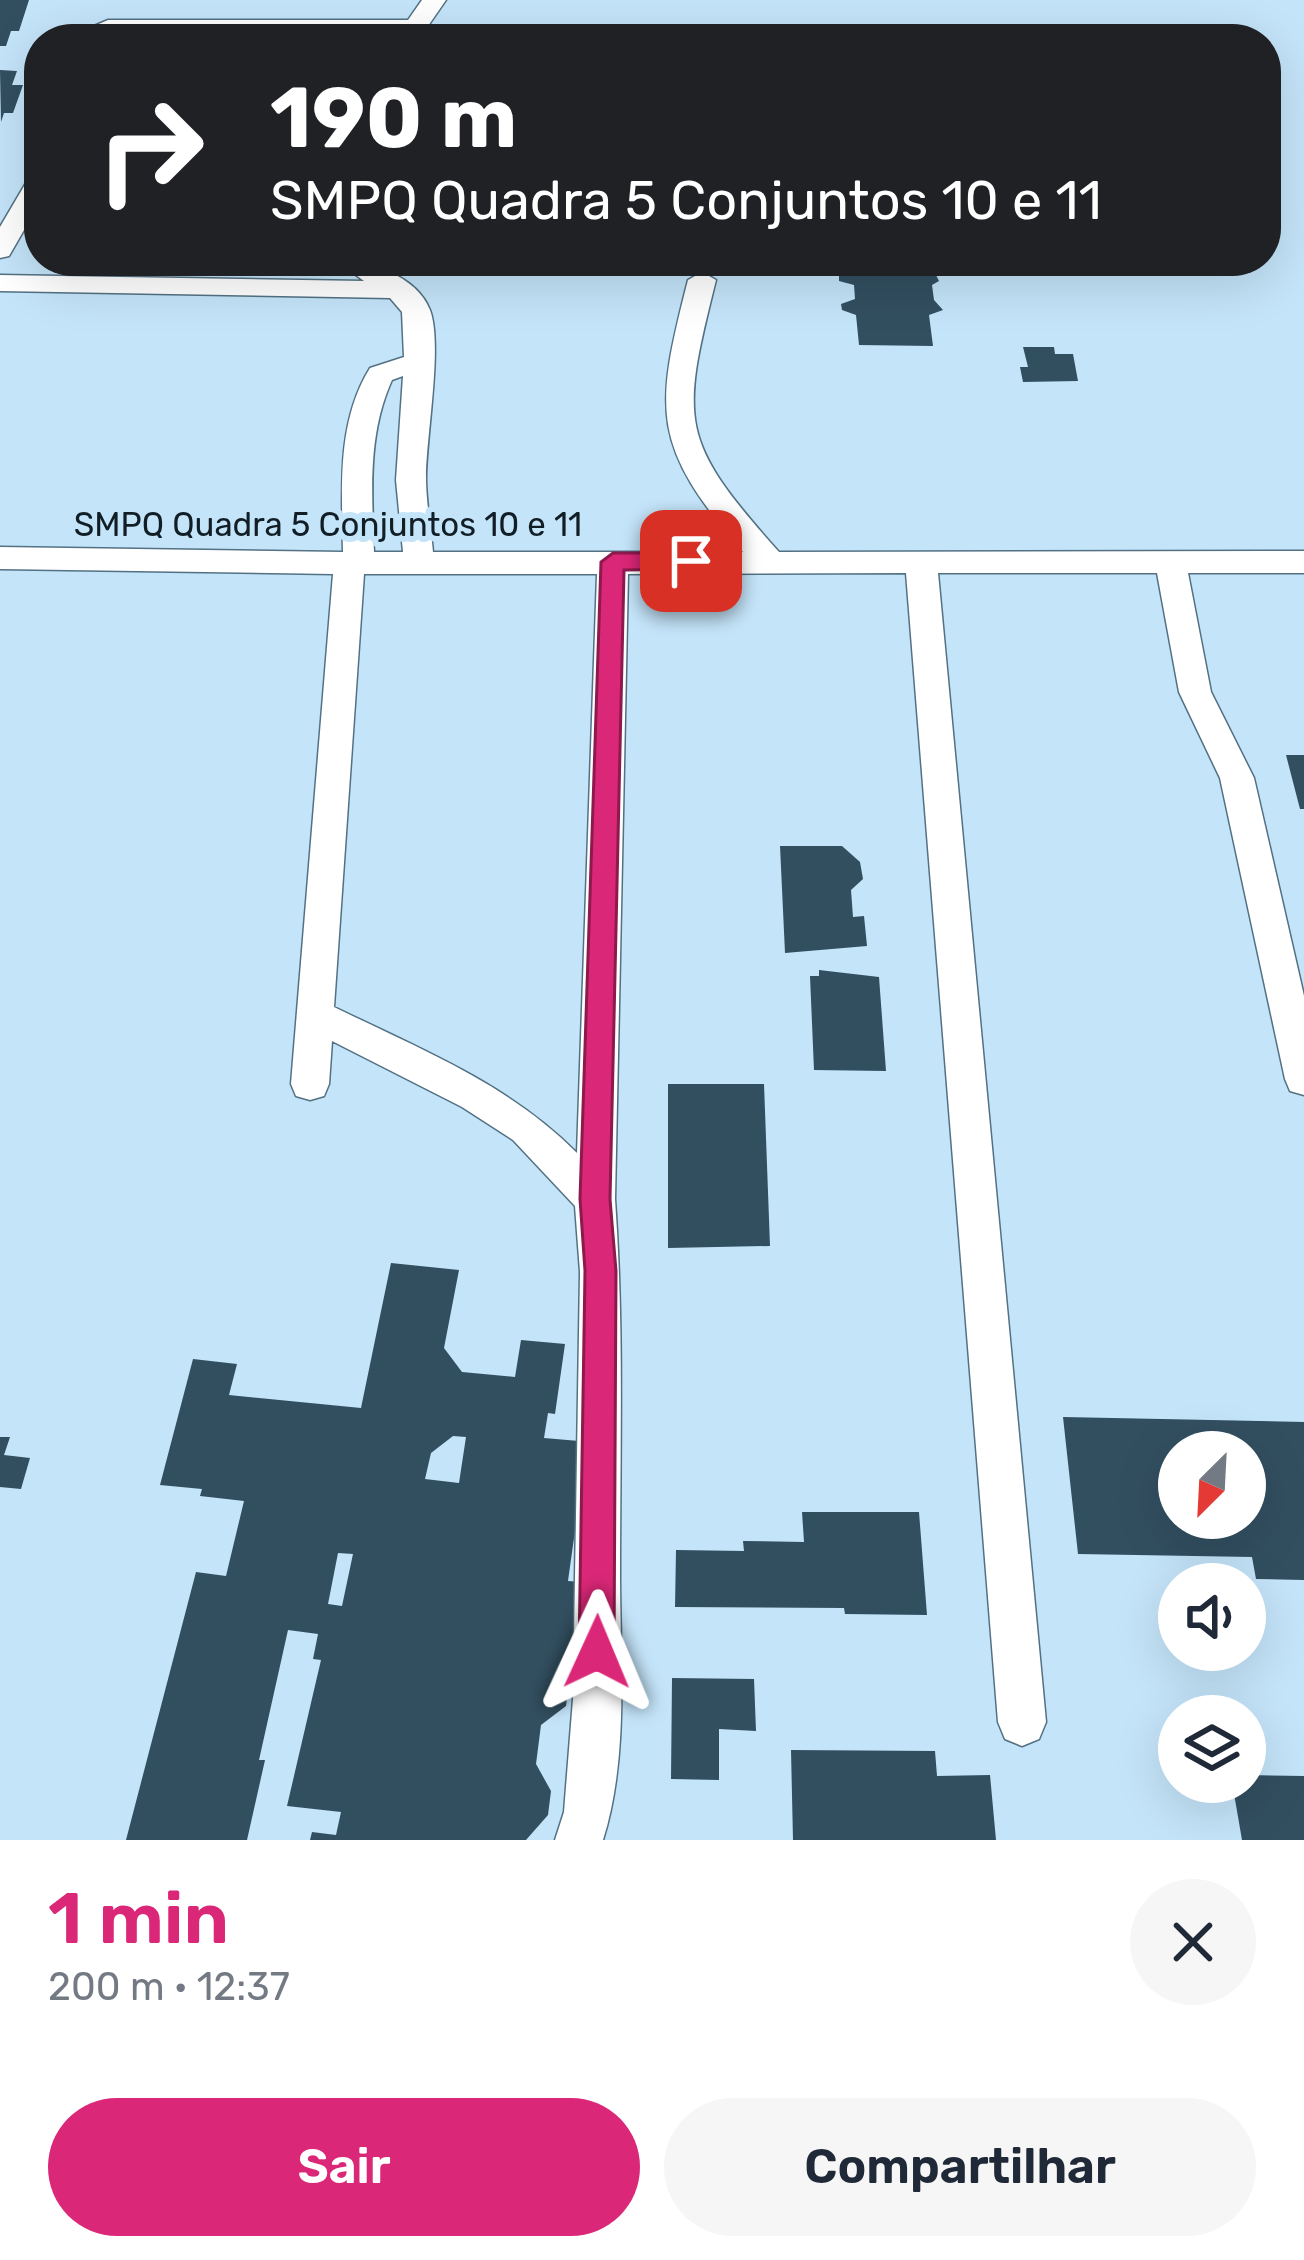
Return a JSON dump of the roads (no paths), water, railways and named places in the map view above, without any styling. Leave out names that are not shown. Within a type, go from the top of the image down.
[{"type":"street","points":[[0,250],[24,208]]},
{"type":"street","points":[[5,276],[398,290]]},
{"type":"street","points":[[375,276],[398,290],[416,310],[411,480],[419,562]]},
{"type":"street","points":[[701,280],[681,359],[674,412],[679,438],[717,502],[769,561]]},
{"type":"street","points":[[310,1084],[354,563],[358,453],[369,394],[380,374],[417,362]]},
{"type":"street","name":"SMPQ Quadra 5 Conjuntos 10 e 11","points":[[0,558],[354,563],[1304,562]]},
{"type":"street","points":[[579,1840],[588,1812],[596,1699],[600,1271],[595,1199],[613,562]]},
{"type":"street","points":[[1170,562],[1196,692],[1237,778],[1304,1079]]},
{"type":"street","points":[[921,563],[1022,1721]]},
{"type":"street","points":[[315,1016],[476,1095],[527,1128],[595,1199]]}]
